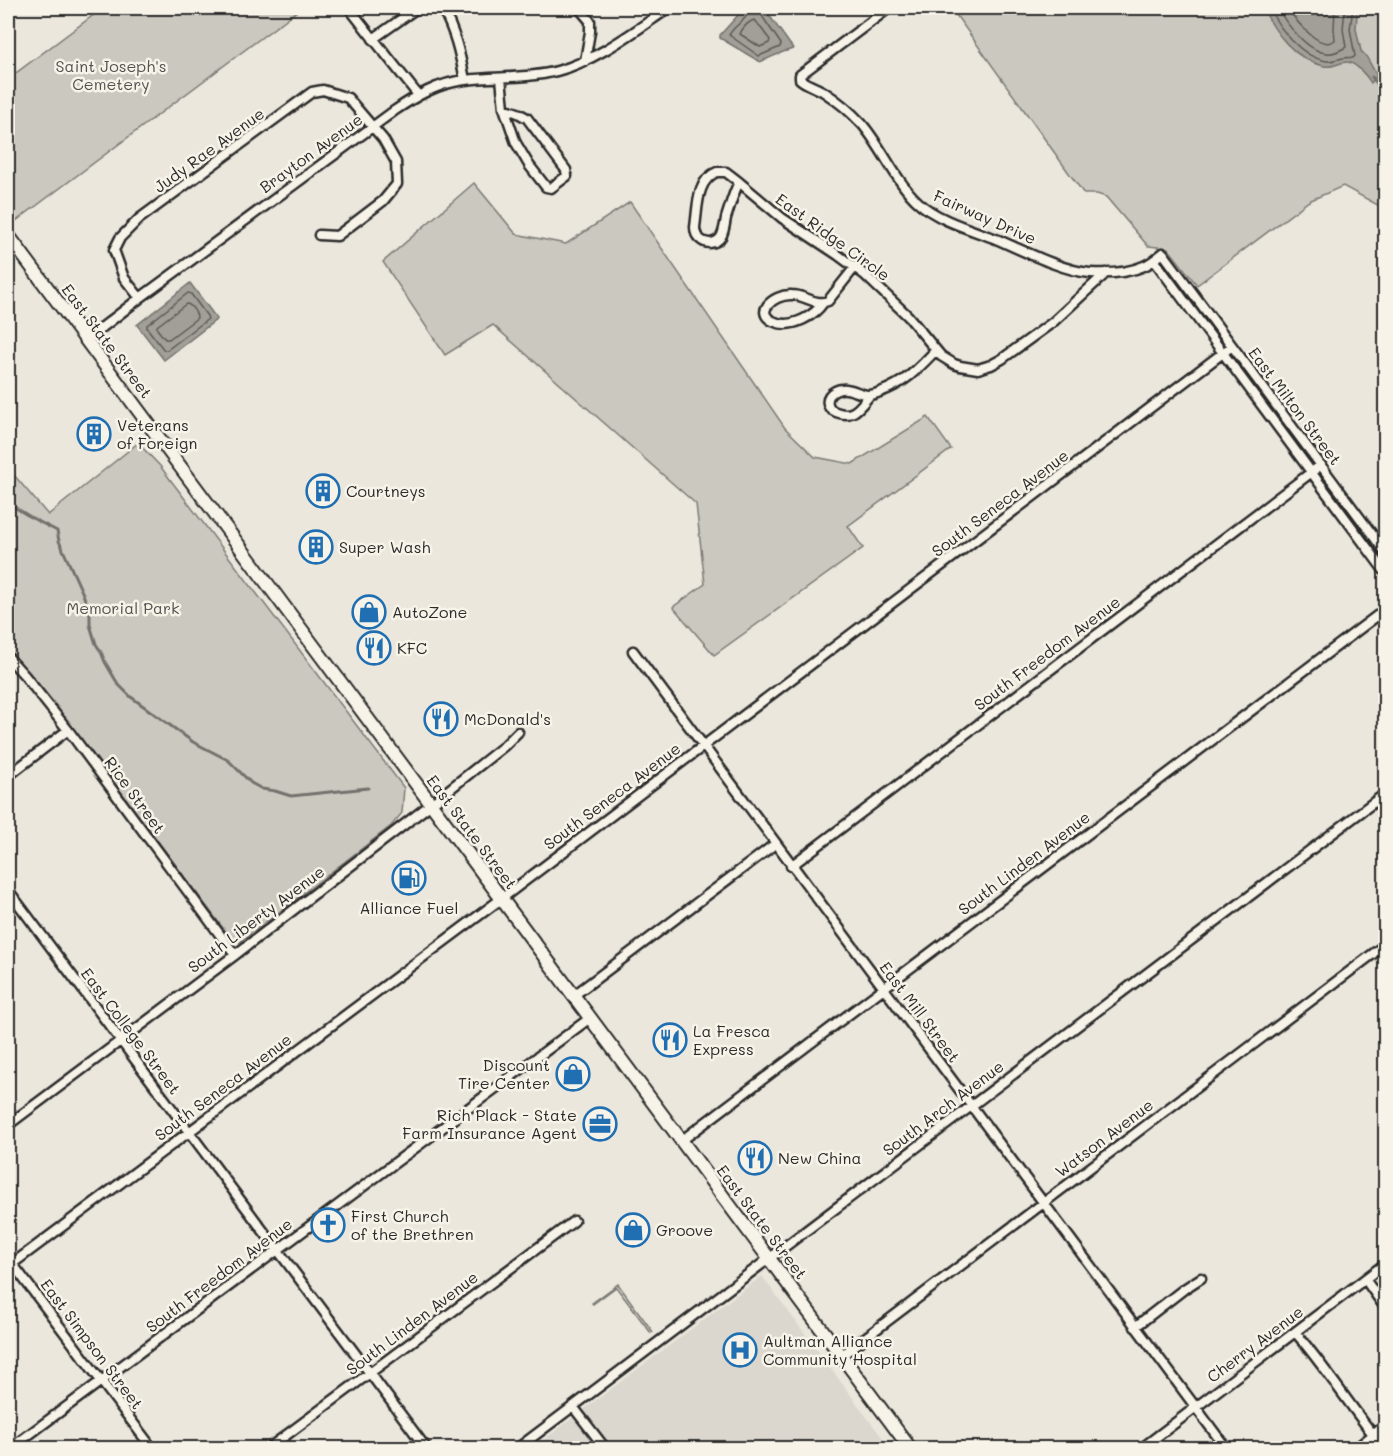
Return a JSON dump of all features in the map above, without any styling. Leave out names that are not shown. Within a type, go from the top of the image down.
[{"type":"highway","name":"East State Street","points":[[8,235],[910,1449]]},
{"type":"main road","points":[[1358,1449],[1386,1426]]},
{"type":"street","points":[[349,8],[418,95]]},
{"type":"street","points":[[373,39],[417,8]]},
{"type":"street","points":[[442,8],[458,42],[465,80]]},
{"type":"street","points":[[579,8],[590,21],[585,61]]},
{"type":"street","name":"Brayton Avenue","points":[[86,340],[372,126],[418,95],[441,85],[465,80],[559,71],[585,61],[669,8]]},
{"type":"street","name":"Fairway Drive","points":[[889,8],[800,75],[803,82],[824,92],[855,116],[909,192],[934,214],[1066,267],[1081,272],[1106,273]]},
{"type":"street","points":[[501,78],[504,108],[516,144],[546,187],[551,188],[567,176],[567,170],[527,118],[504,108]]},
{"type":"street","name":"Judy Rae Avenue","points":[[140,298],[124,278],[114,250],[120,238],[139,219],[312,92],[323,90],[348,98],[372,126]]},
{"type":"street","points":[[319,235],[337,236],[383,201],[397,184],[396,162],[384,139],[372,126]]},
{"type":"street","name":"East Ridge Circle","points":[[739,182],[733,193],[721,237],[715,242],[704,243],[695,230],[702,185],[711,174],[720,172],[730,175],[739,182],[782,218],[855,267],[895,302],[936,351],[947,361],[960,366],[978,369],[1002,359],[1053,322],[1106,273]]},
{"type":"street","name":"East Milton Street","points":[[1386,553],[1163,253],[1154,260],[1386,573]]},
{"type":"street","points":[[1106,273],[1144,266],[1154,260]]},
{"type":"street","points":[[823,303],[795,295],[782,296],[771,301],[766,313],[775,322],[789,324],[806,318],[832,297],[855,267]]},
{"type":"street","points":[[1190,309],[1199,302]]},
{"type":"street","name":"South Seneca Avenue","points":[[9,1263],[501,899],[1232,346]]},
{"type":"street","points":[[870,395],[850,389],[840,389],[831,393],[827,401],[835,412],[851,413],[862,406],[870,395],[896,386],[909,377],[936,351]]},
{"type":"street","name":"South Freedom Avenue","points":[[791,866],[1321,465]]},
{"type":"street","points":[[1358,536],[1368,529]]},
{"type":"street","name":"South Linden Avenue","points":[[681,1141],[1386,609]]},
{"type":"street","name":"East Mill Street","points":[[633,651],[1226,1449]]},
{"type":"street","name":"Rice Street","points":[[8,657],[68,730],[235,955]]},
{"type":"street","points":[[8,776],[68,730]]},
{"type":"street","name":"South Liberty Avenue","points":[[8,1125],[235,955],[431,804],[504,746],[518,732]]},
{"type":"street","name":"South Arch Avenue","points":[[518,1449],[1386,793]]},
{"type":"street","points":[[573,996],[775,844]]},
{"type":"street","name":"East College Street","points":[[8,890],[426,1449]]},
{"type":"street","name":"Watson Avenue","points":[[841,1356],[1386,944]]},
{"type":"street","name":"South Freedom Avenue","points":[[11,1449],[590,1018]]},
{"type":"street","name":"South Linden Avenue","points":[[269,1449],[574,1221]]},
{"type":"street","name":"East Simpson Street","points":[[9,1263],[152,1449]]},
{"type":"street","name":"Cherry Avenue","points":[[1142,1449],[1386,1263]]},
{"type":"street","points":[[1135,1327],[1201,1278]]},
{"type":"street","points":[[1365,1279],[1386,1309]]},
{"type":"street","points":[[1295,1332],[1384,1449]]},
{"type":"street","points":[[574,1408],[605,1449]]},
{"type":"shaded area","name":"Aultman Alliance Community Hospital","points":[[762,1276],[890,1448],[533,1448],[583,1410]]},
{"type":"green space","name":"Saint Joseph's Cemetery","points":[[103,8],[301,8],[8,227],[8,79]]},
{"type":"green space","points":[[951,8],[1385,8],[1385,209],[1343,186],[1309,201],[1197,285],[1168,248],[1148,246],[1106,197],[1084,194]]},
{"type":"green space","points":[[474,183],[516,234],[566,244],[630,202],[785,428],[815,457],[852,464],[928,417],[951,449],[848,526],[863,548],[714,655],[673,607],[705,584],[696,504],[493,325],[445,355],[383,262]]},
{"type":"green space","name":"Memorial Park","points":[[138,443],[160,466],[404,788],[402,813],[391,826],[240,942],[232,940],[73,728],[8,652],[8,468],[48,515]]},
{"type":"green space","points":[[618,1284],[653,1332],[651,1333],[616,1287],[592,1303]]},
{"type":"water","points":[[747,8],[764,8],[793,49],[760,62],[720,38],[720,35]]},
{"type":"water","points":[[1263,8],[1359,8],[1356,29],[1361,51],[1377,76],[1371,83],[1354,64],[1344,62],[1327,66],[1304,58],[1280,36]]},
{"type":"water","points":[[190,283],[217,319],[164,360],[137,325]]},
{"type":"waterway","points":[[1372,77],[1386,95]]},
{"type":"waterway","points":[[8,503],[57,531],[59,541],[90,614],[90,625],[96,644],[118,684],[131,697],[193,742],[228,760],[251,783],[262,789],[291,796],[368,788]]},
{"type":"place","name":"Veterans of Foreign","points":[[94,434]]},
{"type":"place","name":"Courtneys","points":[[323,491]]},
{"type":"place","name":"Super Wash","points":[[316,547]]},
{"type":"place","name":"AutoZone","points":[[369,612]]},
{"type":"place","name":"KFC","points":[[374,648]]},
{"type":"place","name":"McDonald's","points":[[441,719]]},
{"type":"place","name":"Alliance Fuel","points":[[409,878]]},
{"type":"place","name":"La Fresca Express","points":[[670,1040]]},
{"type":"place","name":"Discount Tire Center","points":[[573,1074]]},
{"type":"place","name":"Rich Plack - State Farm Insurance Agent","points":[[600,1124]]},
{"type":"place","name":"New China","points":[[755,1158]]},
{"type":"place","name":"First Church of the Brethren","points":[[328,1225]]},
{"type":"place","name":"Groove","points":[[633,1230]]},
{"type":"place","name":"Aultman Alliance Community Hospital","points":[[740,1350]]}]
